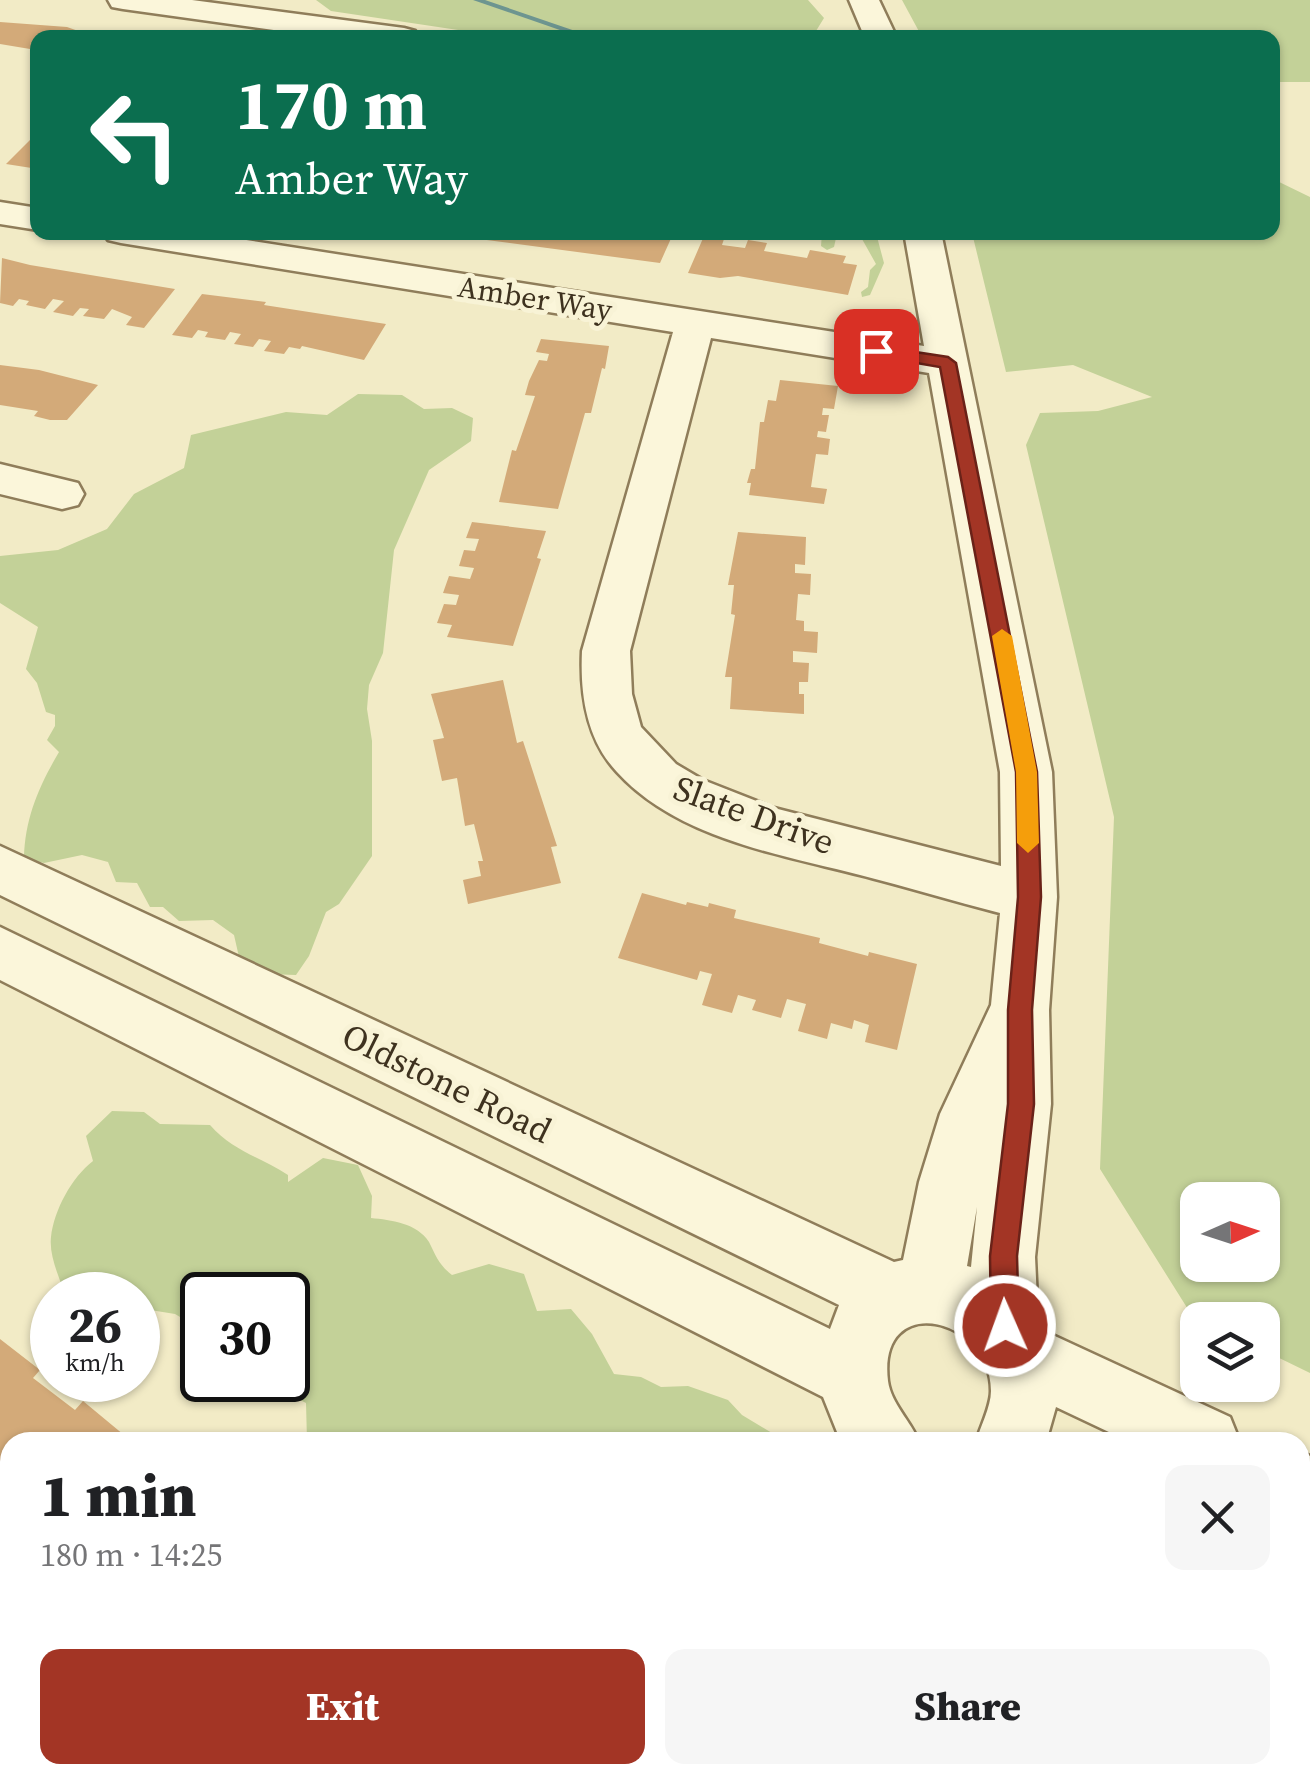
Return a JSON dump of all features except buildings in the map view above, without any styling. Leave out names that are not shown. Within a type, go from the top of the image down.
[{"type":"street","points":[[123,0],[345,30]]},
{"type":"street","points":[[864,0],[877,30]]},
{"type":"street","points":[[0,213],[30,218]]},
{"type":"street","name":"Amber Way","points":[[172,240],[948,363]]},
{"type":"street","points":[[924,240],[1026,772],[1030,897],[1020,1010],[1021,1104],[1003,1256],[1013,1341],[1027,1386],[1024,1418],[1016,1432]]},
{"type":"street","name":"Slate Drive","points":[[695,323],[606,650],[604,686],[613,726],[632,756],[659,780],[704,804],[775,831],[1030,897]]},
{"type":"street","points":[[0,479],[62,494]]},
{"type":"street","name":"Oldstone Road","points":[[0,868],[913,1292],[958,1292],[984,1306],[1013,1341]]},
{"type":"street","points":[[0,952],[868,1420]]},
{"type":"street","points":[[868,1420],[855,1348],[865,1323],[882,1303],[913,1292],[991,1057],[1020,1010]]},
{"type":"street","points":[[1013,1341],[1186,1432]]},
{"type":"green space","points":[[316,0],[808,0],[824,18],[817,30],[458,30],[331,11]]},
{"type":"green space","points":[[902,0],[1310,0],[1310,82],[1280,82],[1280,30],[918,30]]},
{"type":"green space","points":[[1280,182],[1310,197],[1310,1373],[1280,1358],[1280,1302],[1183,1302],[1100,1169],[1114,817],[1026,445],[1040,413],[1098,411],[1152,397],[1073,365],[1006,372],[974,240],[1280,240]]},
{"type":"green space","points":[[821,240],[836,240],[834,247],[827,250],[821,246]]},
{"type":"green space","points":[[863,240],[878,240],[884,263],[870,295],[862,297],[870,270],[876,264]]},
{"type":"green space","points":[[358,394],[402,395],[424,409],[452,408],[473,418],[471,441],[429,470],[394,550],[383,653],[369,685],[367,709],[372,741],[372,856],[339,904],[326,912],[309,956],[296,975],[267,974],[239,957],[234,935],[213,920],[179,921],[163,907],[150,907],[137,883],[116,882],[108,862],[82,855],[44,863],[24,858],[34,803],[59,752],[47,740],[55,726],[55,715],[46,712],[37,683],[26,669],[38,627],[0,603],[0,556],[58,550],[107,529],[134,494],[184,468],[191,435],[286,412],[327,415]]},
{"type":"green space","points":[[112,1111],[144,1112],[160,1124],[210,1125],[237,1147],[288,1175],[288,1182],[323,1158],[358,1165],[372,1196],[371,1218],[395,1221],[418,1231],[452,1275],[489,1264],[524,1274],[537,1311],[571,1309],[592,1334],[614,1374],[641,1377],[661,1387],[688,1386],[728,1400],[742,1415],[770,1432],[307,1432],[304,1402],[310,1402],[310,1272],[180,1272],[180,1317],[160,1312],[160,1272],[57,1272],[51,1237],[60,1205],[71,1185],[93,1161],[86,1136]]},
{"type":"waterway","points":[[477,0],[568,30]]},
{"type":"slow traffic","points":[[1002,636],[1026,772],[1028,843]]},
{"type":"route","points":[[876,351],[948,363],[1026,772],[1030,897],[1020,1010],[1021,1104],[1003,1256],[1005,1326]]}]
